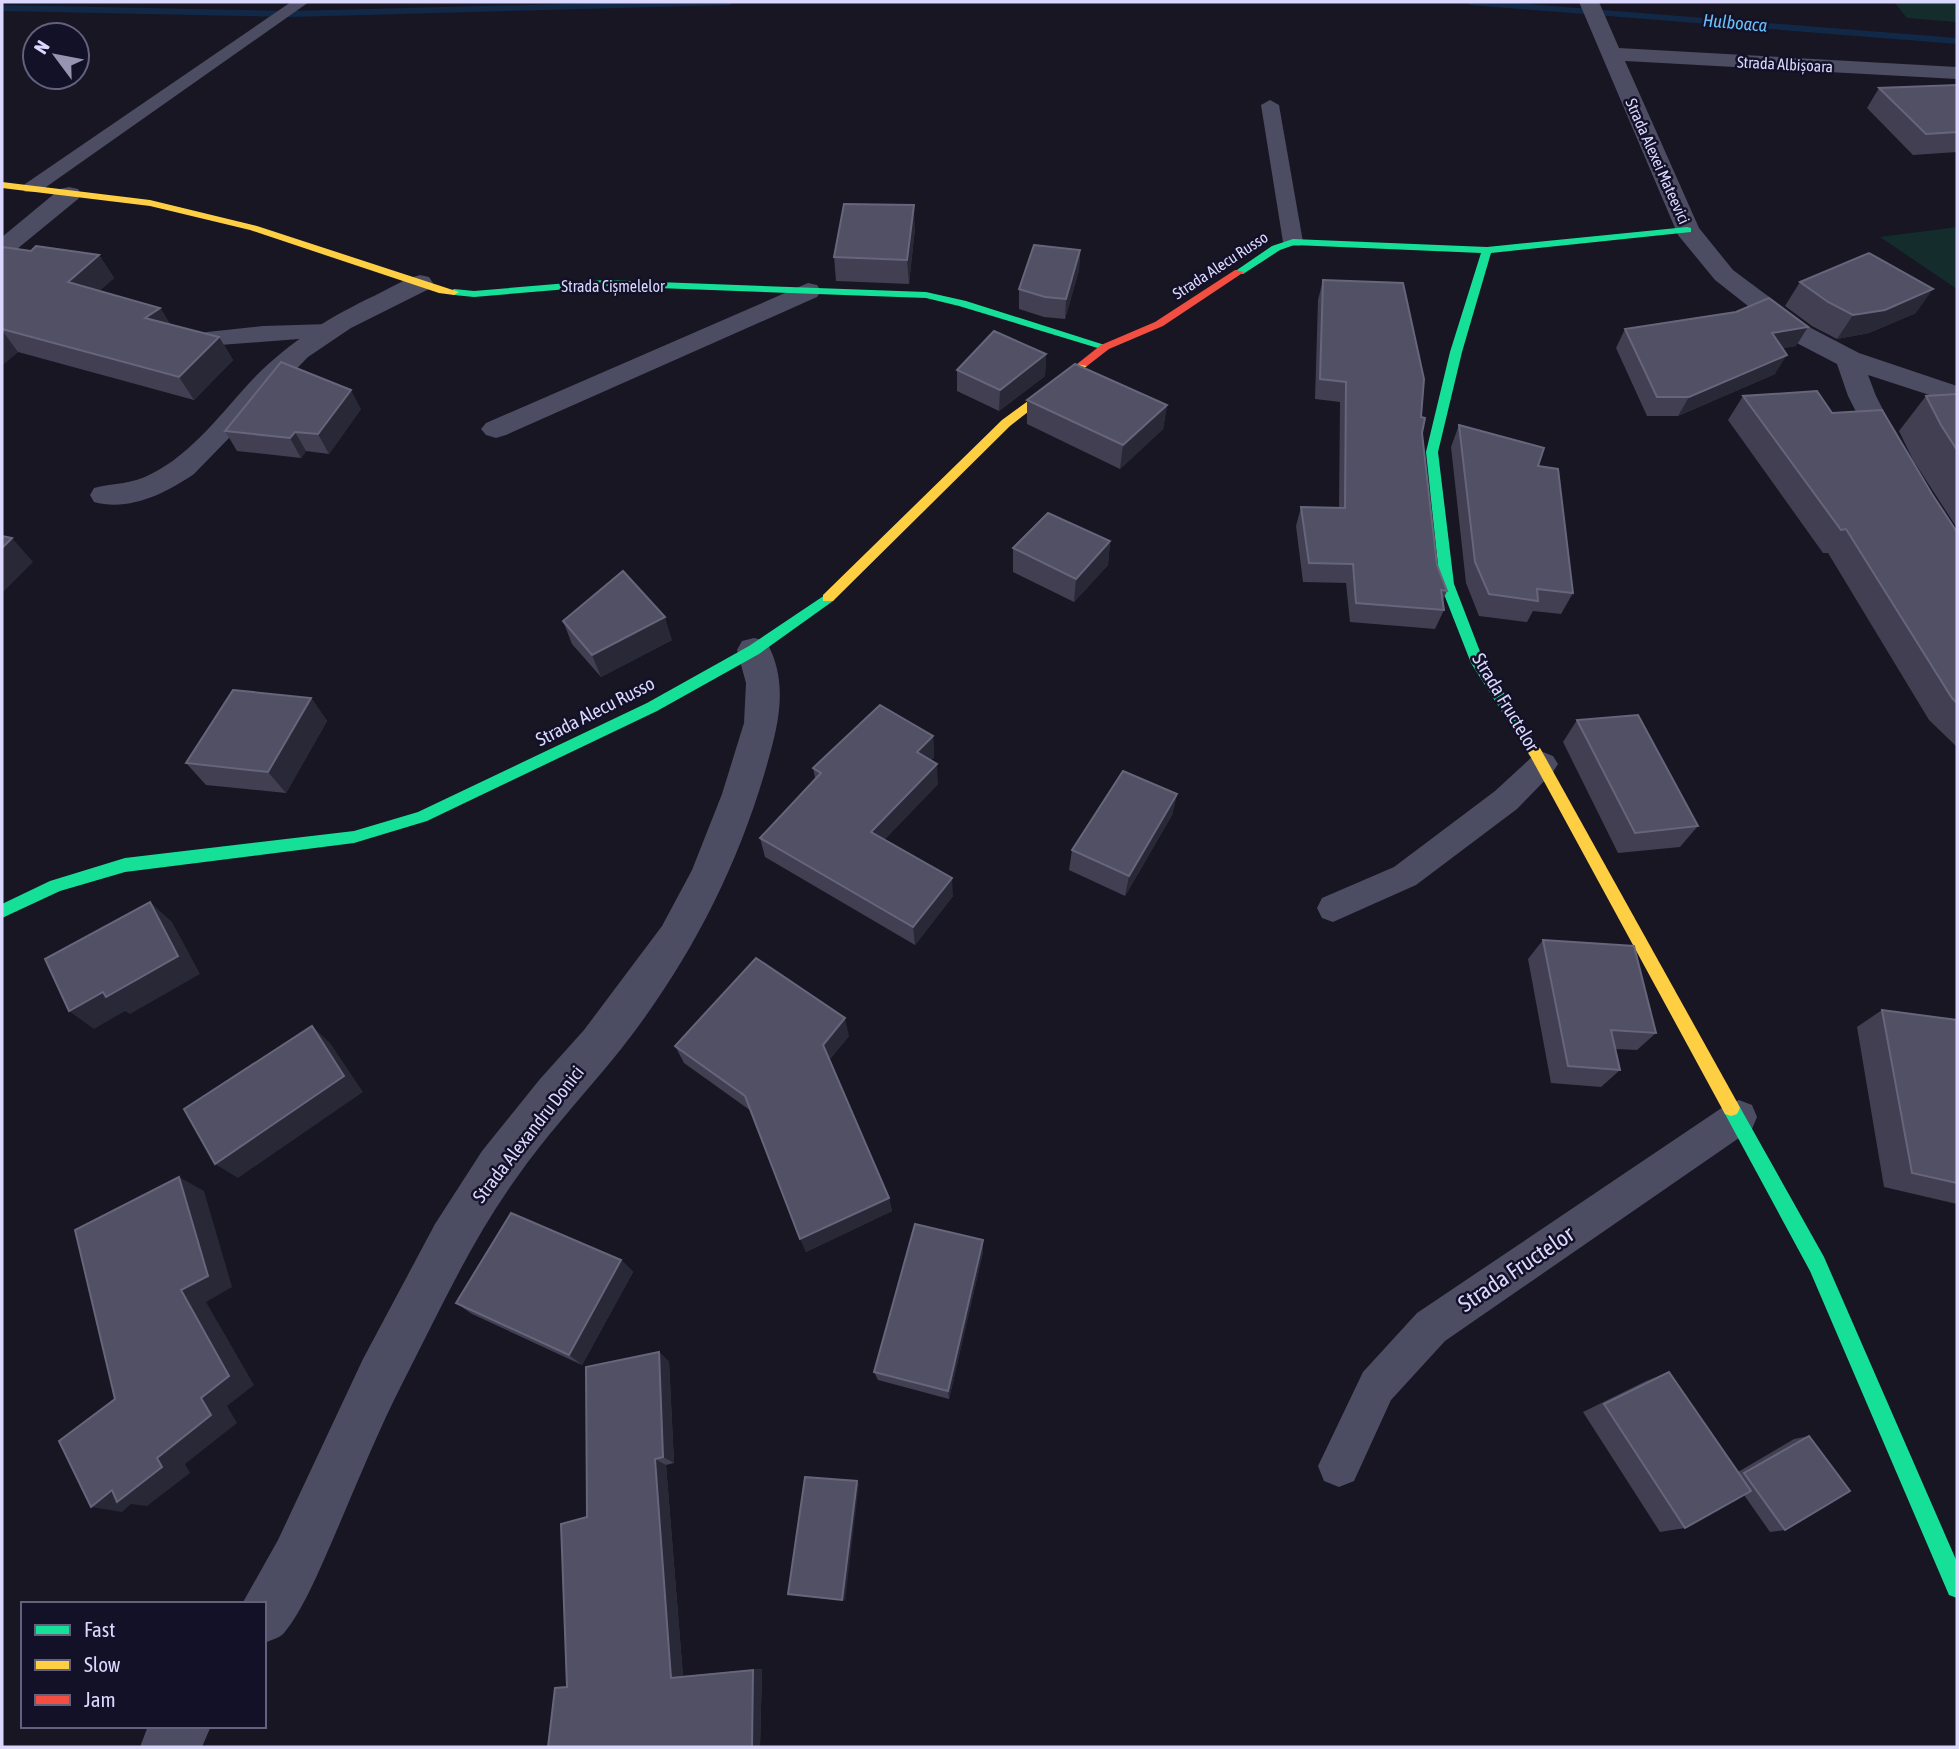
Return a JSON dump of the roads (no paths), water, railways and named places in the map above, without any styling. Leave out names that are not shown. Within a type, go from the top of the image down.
[{"type":"street","name":"Strada Alexei Mateevici","points":[[1589,2],[1687,230],[1724,275],[1801,334],[1849,359],[1957,394]]},
{"type":"street","name":"Strada Albișoara","points":[[1612,54],[1957,73]]},
{"type":"street","name":"Strada Cișmelelor","points":[[2,185],[150,203],[253,228],[443,291],[474,294],[604,283],[808,291],[857,290],[926,295],[962,303],[1105,347]]},
{"type":"street","points":[[2,249],[69,194]]},
{"type":"street","name":"Strada Alecu Russo","points":[[2,911],[56,886],[125,865],[354,837],[422,817],[652,707],[754,650],[827,600],[1006,423],[1105,347],[1159,324],[1200,299],[1255,259],[1293,242],[1488,250],[1687,230]]},
{"type":"street","name":"Strada Fructelor","points":[[1488,250],[1456,352],[1432,453],[1447,584],[1478,663],[1543,764],[1597,866],[1739,1117],[1817,1264],[1957,1587]]},
{"type":"street","points":[[105,495],[144,489],[169,477],[195,457],[257,390],[298,351],[329,331],[419,283]]},
{"type":"street","name":"Strada Cișmelelor","points":[[496,429],[808,291]]},
{"type":"street","points":[[1849,359],[1862,396],[1905,476]]},
{"type":"street","name":"Strada Alexandru Donici","points":[[266,1613],[298,1559],[380,1376],[450,1240],[498,1166],[555,1093],[599,1044],[676,938],[710,874],[740,794],[762,723],[763,683],[754,650]]},
{"type":"street","points":[[168,1747],[182,1728]]},
{"type":"lane","points":[[32,188],[301,2]]},
{"type":"lane","points":[[1270,105],[1293,242]]},
{"type":"lane","points":[[207,339],[263,333],[329,331]]},
{"type":"lane","points":[[1334,908],[1405,876],[1506,800],[1543,764]]},
{"type":"lane","name":"Strada Fructelor","points":[[1339,1465],[1377,1386],[1431,1327],[1739,1117]]},
{"type":"waterway","name":"Hulboaca","points":[[2,8],[290,14],[730,2]]},
{"type":"waterway","name":"Hulboaca","points":[[1470,2],[1957,41]]}]
